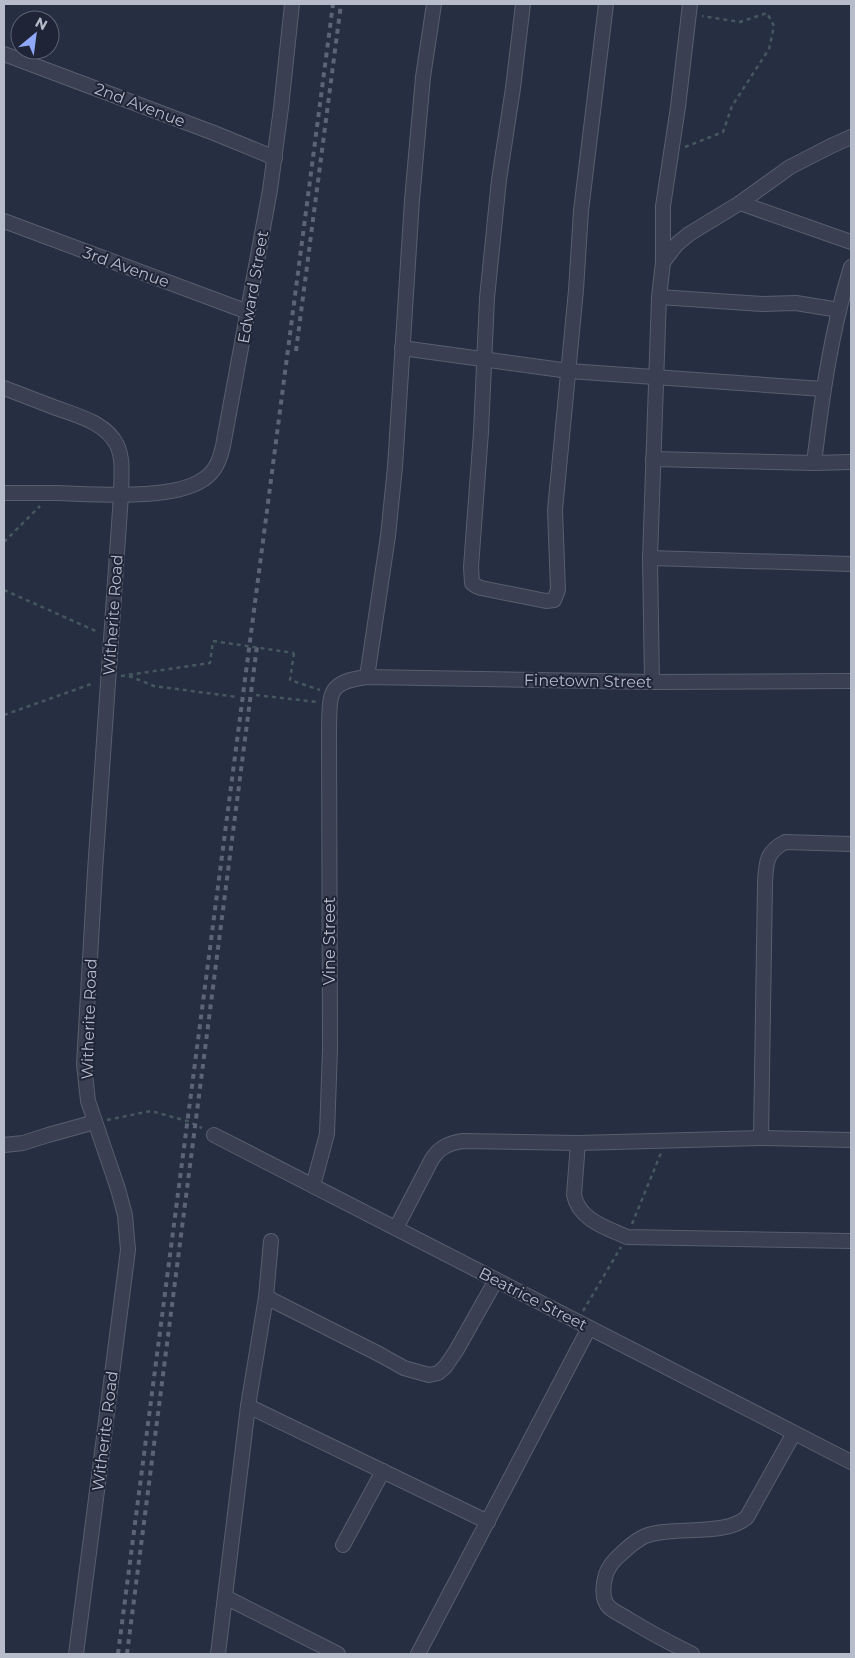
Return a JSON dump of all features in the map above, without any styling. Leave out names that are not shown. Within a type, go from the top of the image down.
[{"type":"street","name":"Edward Street","points":[[4,493],[121,495],[157,492],[187,488],[205,478],[217,466],[223,446],[275,158],[292,4]]},
{"type":"street","points":[[367,677],[388,536],[395,467],[412,200],[423,77],[434,4]]},
{"type":"street","points":[[523,4],[487,298],[481,432],[471,576],[472,583],[481,588],[546,601],[554,600],[558,590],[555,510],[569,371],[581,211],[606,4]]},
{"type":"street","points":[[652,682],[650,558],[659,297],[663,262],[663,206],[678,107],[689,9]]},
{"type":"street","name":"2nd Avenue","points":[[4,54],[275,158]]},
{"type":"street","points":[[663,262],[677,244],[689,234],[740,203],[790,167],[851,137]]},
{"type":"street","points":[[740,203],[851,242]]},
{"type":"street","name":"3rd Avenue","points":[[4,221],[248,312]]},
{"type":"street","points":[[814,463],[823,389],[839,310],[851,267]]},
{"type":"street","points":[[659,297],[762,304],[796,303],[839,310]]},
{"type":"street","points":[[402,348],[569,371],[823,389]]},
{"type":"street","name":"Witherite Road","points":[[4,388],[83,417],[104,430],[116,443],[121,457],[121,495],[84,1064],[88,1100],[125,1215],[128,1250],[76,1654]]},
{"type":"street","points":[[653,460],[851,462]]},
{"type":"street","points":[[650,558],[851,564]]},
{"type":"street","name":"Finetown Street","points":[[331,698],[337,686],[349,680],[367,677],[652,682],[851,681]]},
{"type":"street","name":"Vine Street","points":[[313,1186],[327,1134],[330,1049],[331,698]]},
{"type":"street","points":[[761,1138],[765,883],[766,864],[769,854],[775,847],[784,842],[851,844]]},
{"type":"street","points":[[4,1145],[22,1143],[95,1122]]},
{"type":"street","name":"Beatrice Street","points":[[214,1135],[851,1462]]},
{"type":"street","points":[[396,1228],[432,1159],[438,1150],[450,1143],[463,1141],[578,1143],[761,1138],[851,1140]]},
{"type":"street","points":[[578,1143],[574,1196],[576,1204],[580,1211],[590,1218],[627,1237],[851,1241]]},
{"type":"street","points":[[218,1654],[248,1406],[266,1297],[271,1241]]},
{"type":"street","points":[[266,1297],[404,1368],[429,1375],[438,1373],[445,1367],[496,1280]]},
{"type":"street","points":[[418,1654],[589,1328]]},
{"type":"street","points":[[248,1406],[488,1522]]},
{"type":"street","points":[[692,1654],[651,1633],[608,1606],[604,1588],[608,1569],[613,1560],[629,1546],[644,1537],[663,1533],[714,1528],[743,1521],[794,1433]]},
{"type":"street","points":[[343,1545],[383,1471]]},
{"type":"street","points":[[225,1597],[338,1654]]},
{"type":"path","points":[[672,152],[723,132],[732,106],[769,49],[774,26],[767,13],[740,22],[723,20],[689,9]]},
{"type":"path","points":[[4,542],[53,493]]},
{"type":"path","points":[[4,590],[111,638]]},
{"type":"path","points":[[4,715],[109,678],[210,664],[213,641],[294,653],[290,680],[331,698]]},
{"type":"path","points":[[127,675],[154,686],[237,696]]},
{"type":"path","points":[[256,696],[331,698]]},
{"type":"path","points":[[95,1122],[151,1111],[195,1124],[214,1135]]},
{"type":"railway","points":[[118,1654],[333,4]]},
{"type":"railway","points":[[296,351],[341,4]]},
{"type":"railway","points":[[127,1654],[257,646]]}]
